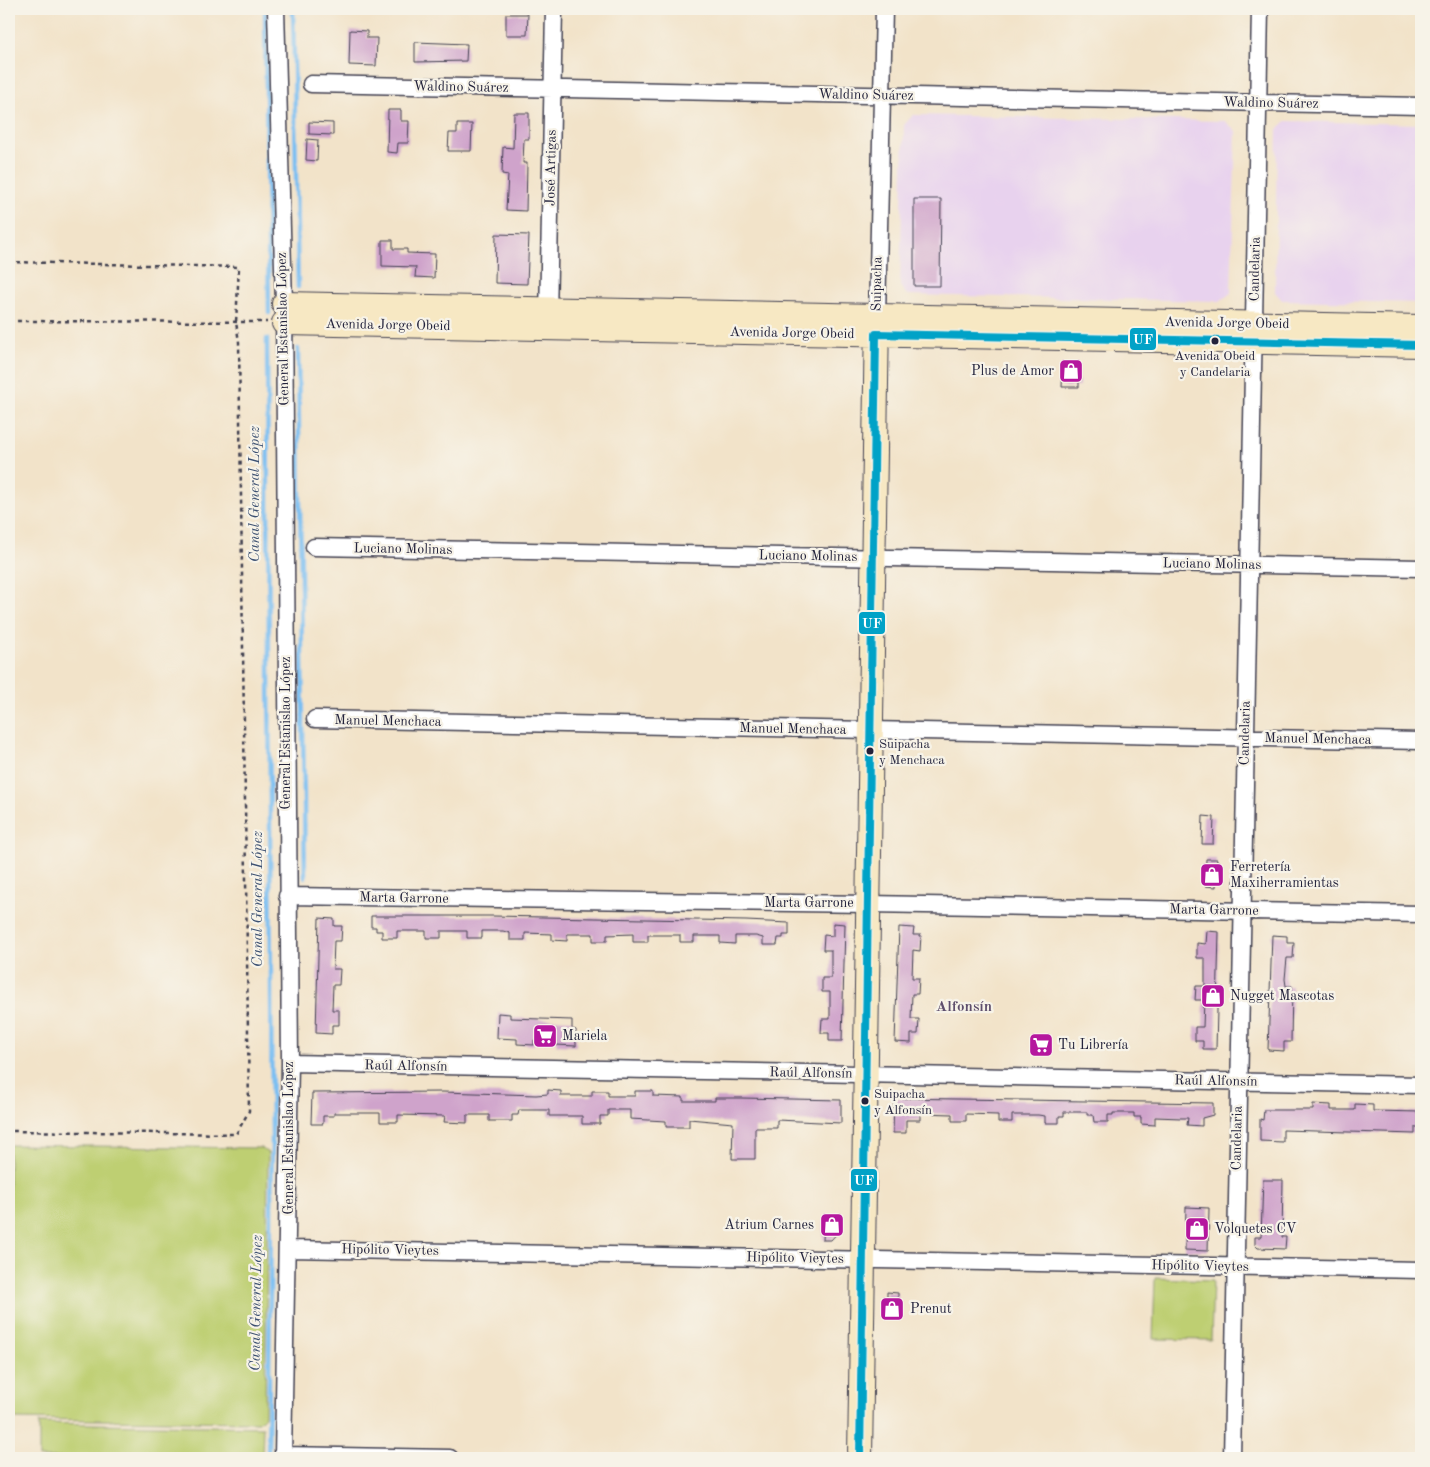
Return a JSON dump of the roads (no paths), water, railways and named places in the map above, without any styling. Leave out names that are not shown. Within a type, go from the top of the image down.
[{"type":"main road","name":"Avenida Jorge Obeid","points":[[284,313],[1254,332],[1421,327]]},
{"type":"main road","name":"Suipacha","points":[[860,1458],[876,325]]},
{"type":"main road","name":"Avenida Jorge Obeid","points":[[1254,332],[1421,345]]},
{"type":"street","name":"General Estanislao López","points":[[276,9],[284,313],[287,896],[290,1064],[289,1249],[283,1457]]},
{"type":"street","name":"José Artigas","points":[[548,318],[554,9]]},
{"type":"street","name":"Suipacha","points":[[876,325],[884,9]]},
{"type":"street","name":"Candelaria","points":[[1232,1458],[1241,911],[1260,9]]},
{"type":"street","name":"Waldino Suárez","points":[[312,84],[1421,106]]},
{"type":"street","name":"Luciano Molinas","points":[[314,547],[1421,568]]},
{"type":"street","name":"Manuel Menchaca","points":[[315,719],[1421,741]]},
{"type":"street","name":"Marta Garrone","points":[[287,896],[1421,914]]},
{"type":"street","name":"Raúl Alfonsín","points":[[290,1064],[1421,1085]]},
{"type":"street","name":"Hipólito Vieytes","points":[[289,1249],[1421,1270]]},
{"type":"street","points":[[283,1457],[450,1458]]},
{"type":"waterway","name":"Canal General López","points":[[265,9],[269,313]]},
{"type":"waterway","name":"Canal General López","points":[[293,9],[298,287]]},
{"type":"waterway","name":"Canal General López","points":[[267,339],[272,1142],[268,1458]]},
{"type":"waterway","name":"Canal General López","points":[[298,349],[305,877]]},
{"type":"place","name":"Avenida Obeid y Candelaria","points":[[1215,341]]},
{"type":"place","name":"Plus de Amor","points":[[1071,371]]},
{"type":"place","name":"Suipacha y Menchaca","points":[[870,751]]},
{"type":"place","name":"Ferretería Maxiherramientas","points":[[1212,875]]},
{"type":"place","name":"Nugget Mascotas","points":[[1213,996]]},
{"type":"place","name":"Mariela","points":[[545,1036]]},
{"type":"place","name":"Tu Librería","points":[[1041,1045]]},
{"type":"place","name":"Suipacha y Alfonsín","points":[[865,1101]]},
{"type":"place","name":"Atrium Carnes","points":[[832,1225]]},
{"type":"place","name":"Volquetes CV","points":[[1197,1229]]},
{"type":"place","name":"Prenut","points":[[892,1309]]},
{"type":"district","name":"Alfonsín","points":[[964,1007]]}]
